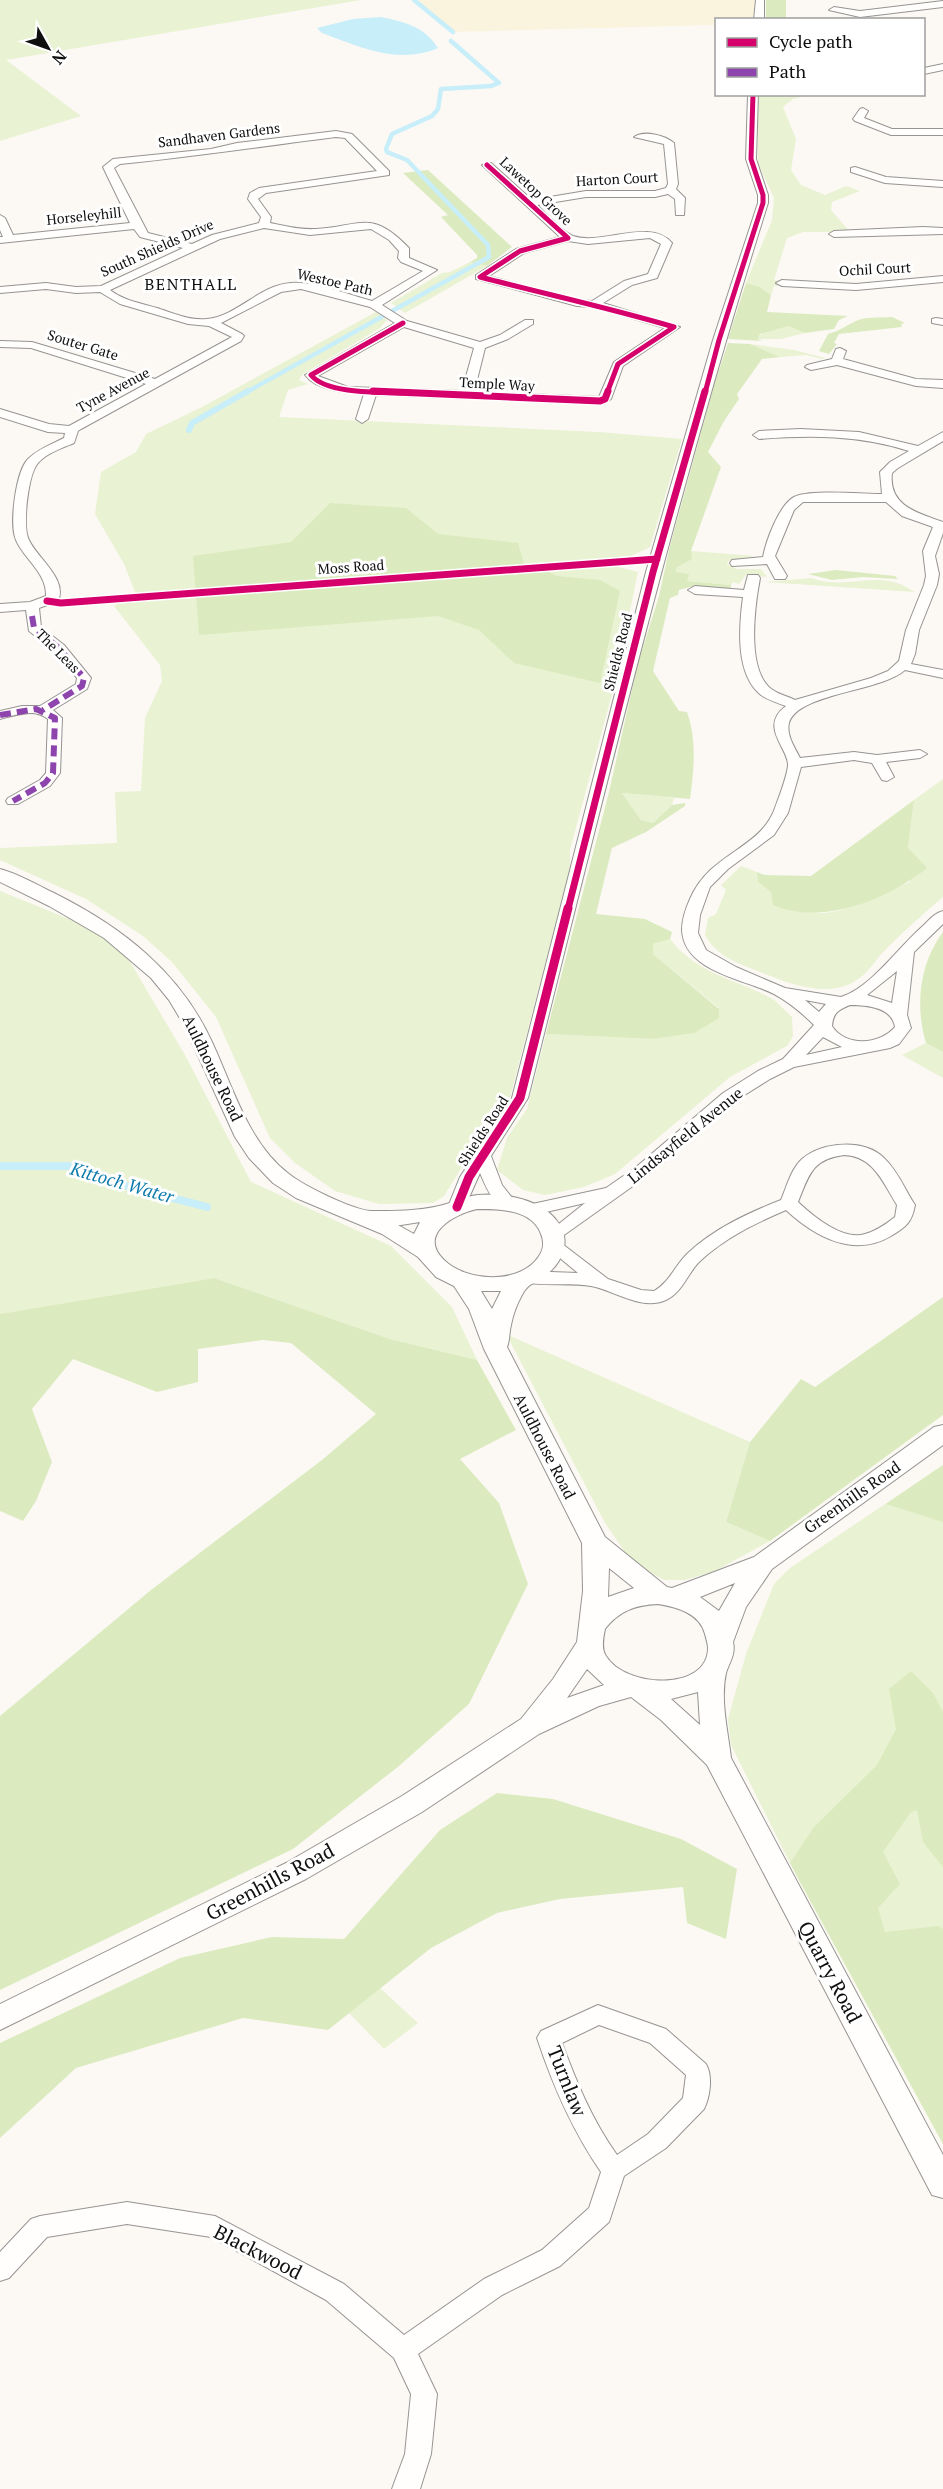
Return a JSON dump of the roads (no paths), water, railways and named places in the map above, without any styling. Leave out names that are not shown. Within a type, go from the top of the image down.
[{"type":"street","points":[[759,18],[760,0]]},
{"type":"street","points":[[834,10],[846,17],[943,4]]},
{"type":"street","points":[[925,71],[943,67]]},
{"type":"street","name":"Shields Road","points":[[452,1209],[469,1177],[520,1098],[652,572],[689,452],[719,340],[763,203],[763,195],[751,159],[753,96]]},
{"type":"street","points":[[857,116],[875,128],[891,132],[943,132]]},
{"type":"street","name":"Sandhaven Gardens","points":[[136,226],[108,166],[117,161],[211,152],[237,146],[336,134],[348,136],[385,173],[263,190],[254,195],[253,199],[266,217],[264,225]]},
{"type":"street","name":"Harton Court","points":[[530,203],[586,194],[655,194],[670,190],[673,184],[669,143],[663,139],[639,137]]},
{"type":"street","name":"Lawetop Grove","points":[[487,165],[568,238]]},
{"type":"street","points":[[855,170],[877,178],[943,184]]},
{"type":"street","points":[[857,186],[877,178]]},
{"type":"street","name":"Harton Court","points":[[670,190],[680,198],[680,213]]},
{"type":"street","name":"Horseleyhill","points":[[0,218],[5,239],[136,226],[144,235],[191,248]]},
{"type":"street","points":[[264,225],[315,232],[369,224],[382,227],[389,232],[405,250],[403,258],[405,260],[432,270],[374,305]]},
{"type":"street","name":"South Shields Drive","points":[[0,290],[46,286],[76,290],[103,289],[216,237],[264,225]]},
{"type":"street","points":[[834,234],[887,238],[923,230],[943,231]]},
{"type":"street","points":[[568,238],[588,241],[650,235],[660,237],[667,243],[653,276],[628,283],[594,304]]},
{"type":"street","name":"Lawetop Grove","points":[[568,238],[520,252],[480,278],[577,303],[594,304]]},
{"type":"street","name":"Ochil Court","points":[[782,283],[814,290],[936,277]]},
{"type":"street","name":"Westoe Path","points":[[211,322],[270,292],[288,286],[301,286],[374,305],[403,323],[480,346]]},
{"type":"street","points":[[103,289],[118,300],[193,321],[211,322]]},
{"type":"street","name":"Temple Way","points":[[403,323],[311,375],[315,380],[346,390],[600,401],[605,399],[618,364],[674,327],[594,304]]},
{"type":"street","name":"Tyne Avenue","points":[[32,606],[53,598],[54,593],[53,586],[20,537],[19,519],[28,466],[36,458],[70,440],[72,430],[77,426],[237,339],[238,336],[234,333],[211,322]]},
{"type":"street","points":[[467,396],[480,346],[504,337],[529,322]]},
{"type":"street","name":"Souter Gate","points":[[0,344],[25,343],[157,383]]},
{"type":"street","points":[[811,367],[839,356],[916,382],[943,384]]},
{"type":"street","points":[[362,419],[371,391]]},
{"type":"street","points":[[0,413],[48,428],[72,430]]},
{"type":"street","points":[[759,435],[793,426],[861,434],[887,439],[918,450]]},
{"type":"street","points":[[873,1046],[840,1041],[832,1036],[799,1002],[704,956],[695,948],[691,940],[690,921],[701,886],[711,873],[765,834],[777,820],[795,763],[782,732],[782,723],[786,714],[795,705],[861,686],[886,676],[903,666],[910,653],[909,641],[932,582],[928,557],[933,540],[942,526],[906,513],[890,498],[885,480],[886,472],[943,435]]},
{"type":"street","points":[[780,576],[769,556],[788,508],[799,499],[812,497],[890,498]]},
{"type":"street","points":[[737,563],[771,560]]},
{"type":"street","points":[[753,578],[748,642],[752,675],[764,690],[795,705]]},
{"type":"street","points":[[695,590],[751,594]]},
{"type":"street","points":[[0,608],[32,606]]},
{"type":"street","name":"The Leas","points":[[0,715],[20,710],[43,710],[82,686],[84,678],[59,648],[34,628],[32,606]]},
{"type":"street","points":[[903,666],[943,674]]},
{"type":"street","points":[[13,801],[45,783],[52,773],[55,718],[43,710]]},
{"type":"street","points":[[795,763],[854,756],[877,759],[920,754]]},
{"type":"street","points":[[877,759],[886,777]]},
{"type":"street","name":"Auldhouse Road","points":[[0,875],[83,915],[116,938],[148,966],[180,1001],[193,1022],[229,1104],[269,1168],[299,1191],[397,1232],[426,1252]]},
{"type":"street","name":"Lindsayfield Avenue","points":[[789,1064],[817,1034],[828,1009],[846,1001],[882,977],[907,953],[921,935],[943,916]]},
{"type":"street","name":"Lindsayfield Avenue","points":[[554,1240],[613,1191],[641,1172],[729,1097],[789,1064],[893,1040],[899,1035],[903,1022],[899,1015],[907,953]]},
{"type":"street","points":[[778,990],[846,1001],[873,1001],[899,1015]]},
{"type":"street","points":[[601,1282],[580,1268],[554,1240],[542,1218],[518,1206],[477,1202],[452,1209],[429,1226],[424,1240],[426,1252],[433,1264],[446,1274],[463,1281],[483,1284],[522,1278],[601,1282],[647,1297],[658,1297],[671,1288],[691,1260],[723,1233],[789,1203],[808,1163],[828,1152],[850,1150],[870,1156],[879,1162],[906,1205],[903,1220],[882,1234],[861,1241],[834,1234],[802,1217],[789,1203]]},
{"type":"street","name":"Shields Road","points":[[483,1157],[494,1186],[518,1206]]},
{"type":"street","name":"Lindsayfield Avenue","points":[[518,1206],[613,1191]]},
{"type":"street","name":"Auldhouse Road","points":[[365,1217],[401,1218],[452,1209]]},
{"type":"street","points":[[496,1349],[497,1331],[504,1303],[522,1278],[546,1263],[554,1240]]},
{"type":"street","name":"Auldhouse Road","points":[[463,1281],[481,1310],[496,1349],[596,1543],[666,1597]]},
{"type":"street","name":"Greenhills Road","points":[[666,1597],[710,1585],[763,1563],[943,1433]]},
{"type":"street","name":"Auldhouse Road","points":[[591,1635],[596,1543]]},
{"type":"street","name":"Greenhills Road","points":[[722,1639],[734,1605],[763,1563]]},
{"type":"street","points":[[639,1596],[666,1597],[682,1600],[701,1610],[714,1623],[722,1639],[721,1655],[713,1670],[700,1681],[682,1689],[661,1692],[620,1683],[603,1672],[593,1658],[591,1635],[602,1613],[618,1602],[639,1596]]},
{"type":"street","name":"Greenhills Road","points":[[529,1727],[562,1686],[591,1635]]},
{"type":"street","name":"Quarry Road","points":[[713,1670],[711,1703],[717,1758]]},
{"type":"street","name":"Greenhills Road","points":[[0,2018],[296,1870],[412,1804],[529,1727],[590,1699],[635,1688]]},
{"type":"street","name":"Quarry Road","points":[[635,1688],[670,1713],[717,1758],[943,2185]]},
{"type":"street","name":"Turnlaw","points":[[598,2015],[658,2036],[698,2072],[695,2102],[657,2141],[614,2170],[596,2145],[568,2093],[549,2038],[598,2015]]},
{"type":"street","points":[[406,2489],[418,2454],[424,2394],[403,2350],[494,2287],[551,2258],[600,2214],[614,2170]]},
{"type":"street","name":"Blackwood","points":[[0,2270],[40,2227],[127,2213],[215,2227],[335,2292],[403,2350]]},
{"type":"water","points":[[381,17],[413,26],[426,35],[438,48],[409,55],[379,52],[350,44],[322,33],[317,28],[353,19]]},
{"type":"waterway","points":[[414,0],[453,32]]},
{"type":"waterway","points":[[245,393],[489,257],[488,245],[407,160],[387,152],[386,149],[392,134],[432,116],[438,109],[441,89],[491,86],[499,83],[451,41]]},
{"type":"waterway","points":[[189,430],[192,423],[248,391]]},
{"type":"waterway","name":"Kittoch Water","points":[[0,1166],[68,1166],[130,1187],[207,1207]]},
{"type":"district","name":"BENTHALL","points":[[191,284]]}]
